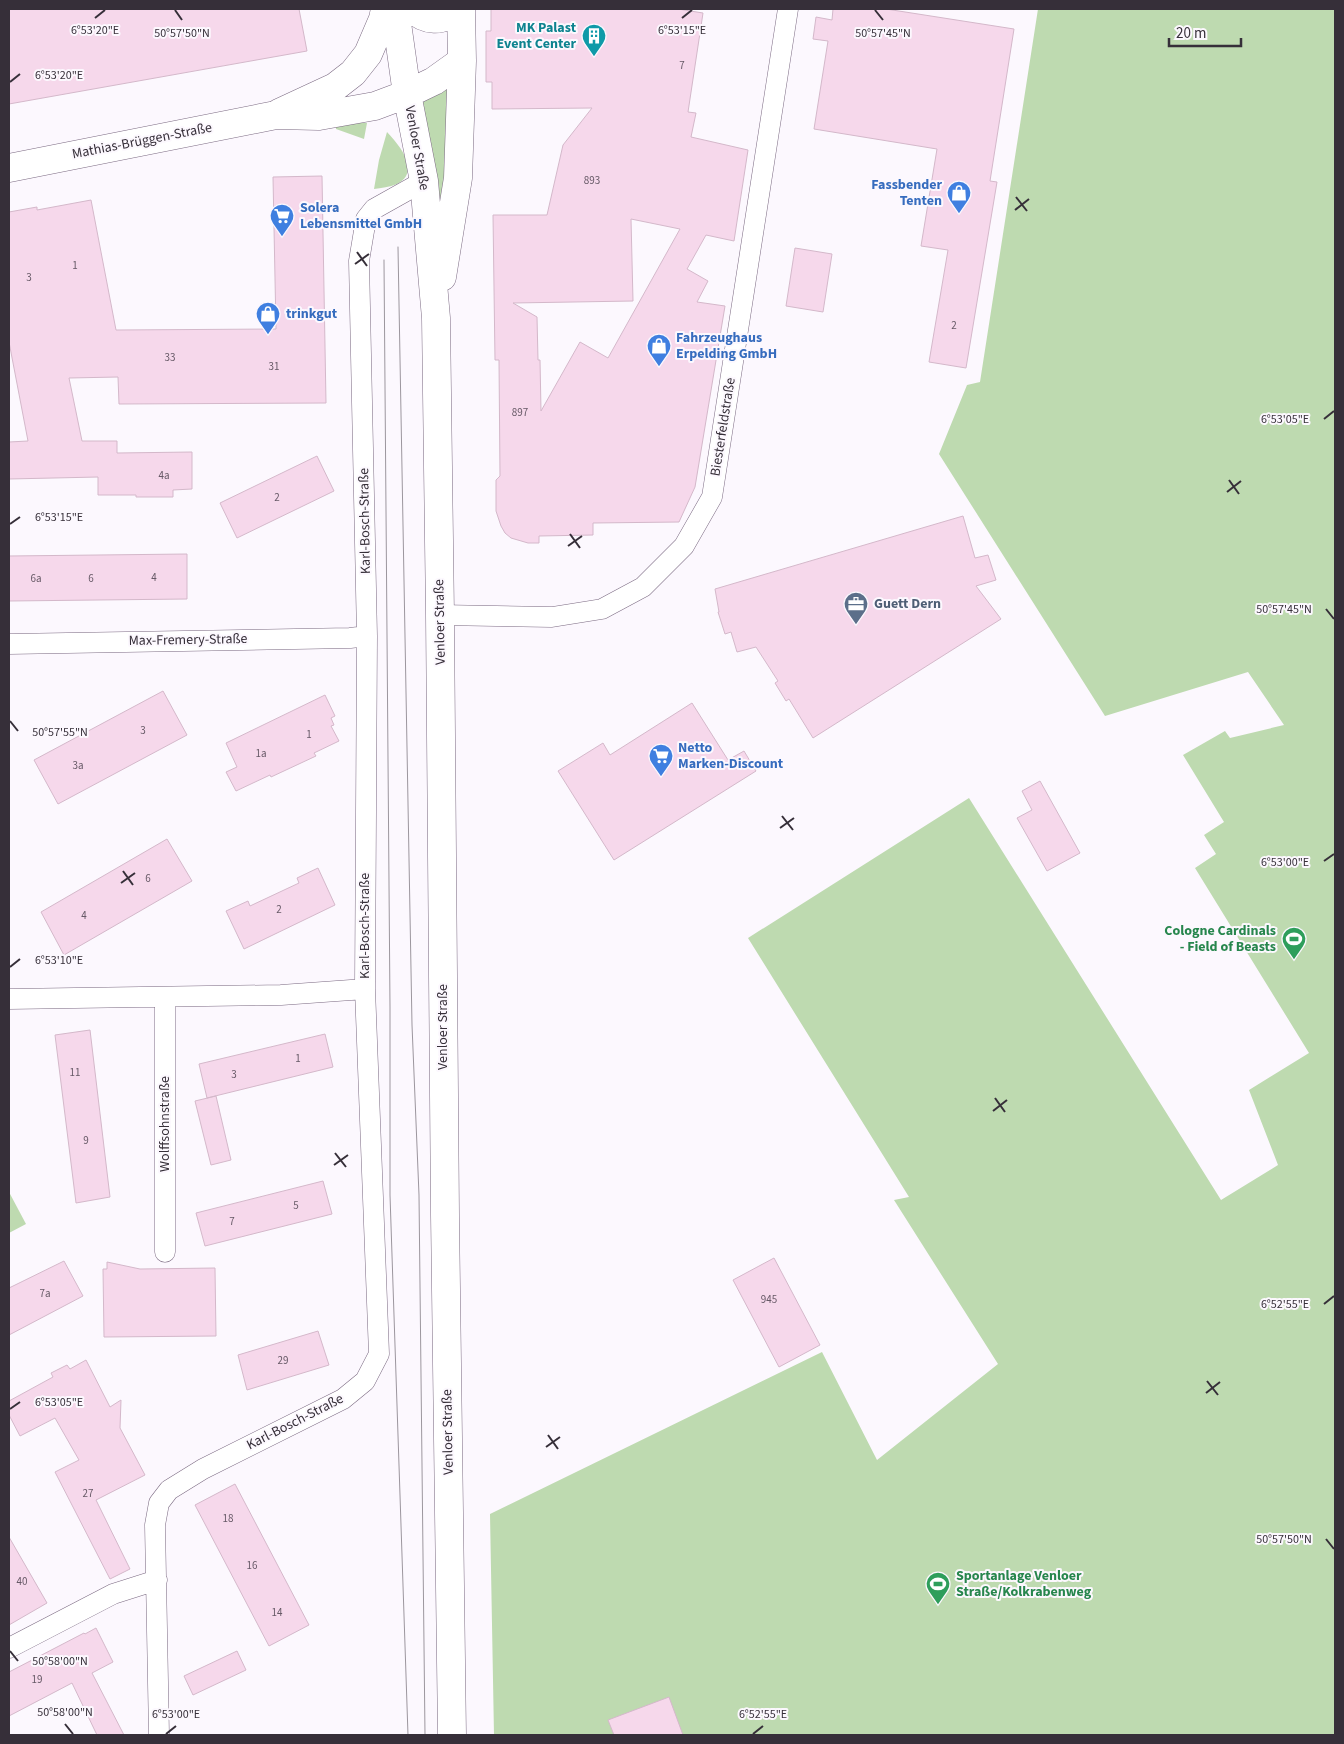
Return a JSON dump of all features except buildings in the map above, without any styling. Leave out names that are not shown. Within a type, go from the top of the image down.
[{"type":"main road","name":"Mathias-Brüggen-Straße","points":[[276,115],[335,87],[352,73],[368,54],[383,19],[385,9]]},
{"type":"main road","name":"Venloer Straße","points":[[395,9],[407,94],[424,181],[436,318],[444,1196],[452,1735]]},
{"type":"main road","points":[[413,9],[418,14],[430,19],[440,19],[454,9]]},
{"type":"main road","name":"Venloer Straße","points":[[436,318],[458,178],[462,61],[461,9]]},
{"type":"main road","name":"Mathias-Brüggen-Straße","points":[[9,168],[276,115],[319,116],[375,106],[434,81],[462,61]]},
{"type":"street","name":"Biesterfeldstraße","points":[[440,616],[552,617],[602,609],[642,587],[684,546],[708,505],[712,497],[788,9]]},
{"type":"street","name":"Karl-Bosch-Straße","points":[[159,1735],[155,1525],[159,1503],[169,1490],[203,1469],[343,1399],[365,1381],[379,1354],[365,989],[367,636],[359,261],[366,219],[374,208],[424,181]]},
{"type":"street","name":"Max-Fremery-Straße","points":[[9,644],[350,638],[367,636]]},
{"type":"street","points":[[9,999],[281,995],[365,989]]},
{"type":"street","name":"Wolffsohnstraße","points":[[165,996],[165,1252]]},
{"type":"street","points":[[9,1648],[113,1594],[157,1580]]},
{"type":"green space","points":[[1038,9],[1335,9],[1335,1735],[494,1735],[490,1514],[822,1352],[877,1460],[998,1364],[894,1200],[909,1197],[748,938],[969,798],[1221,1200],[1278,1165],[1249,1090],[1309,1053],[1195,868],[1216,854],[1204,835],[1224,822],[1183,755],[1225,731],[1230,738],[1284,725],[1248,672],[1105,716],[939,454],[967,385],[980,382]]},
{"type":"green space","points":[[454,75],[441,216],[418,97]]},
{"type":"green space","points":[[367,123],[364,139],[336,129],[336,124]]},
{"type":"green space","points":[[387,132],[406,158],[408,172],[404,179],[397,184],[374,189],[379,160]]},
{"type":"green space","points":[[9,1192],[26,1224],[9,1233]]},
{"type":"tram line","points":[[398,247],[412,1025],[419,1195],[425,1735]]},
{"type":"tram line","points":[[384,260],[390,1195],[408,1735]]},
{"type":"place","name":"MK Palast Event Center","points":[[594,57]]},
{"type":"place","name":"Fassbender Tenten","points":[[959,214]]},
{"type":"place","name":"Solera Lebensmittel GmbH","points":[[282,237]]},
{"type":"place","name":"trinkgut","points":[[268,335]]},
{"type":"place","name":"Fahrzeughaus Erpelding GmbH","points":[[659,367]]},
{"type":"place","name":"Guett Dern","points":[[856,625]]},
{"type":"place","name":"Netto Marken-Discount","points":[[661,777]]},
{"type":"place","name":"Cologne Cardinals - Field of Beasts","points":[[1294,960]]},
{"type":"place","name":"Sportanlage Venloer Straße/Kolkrabenweg","points":[[938,1605]]}]
